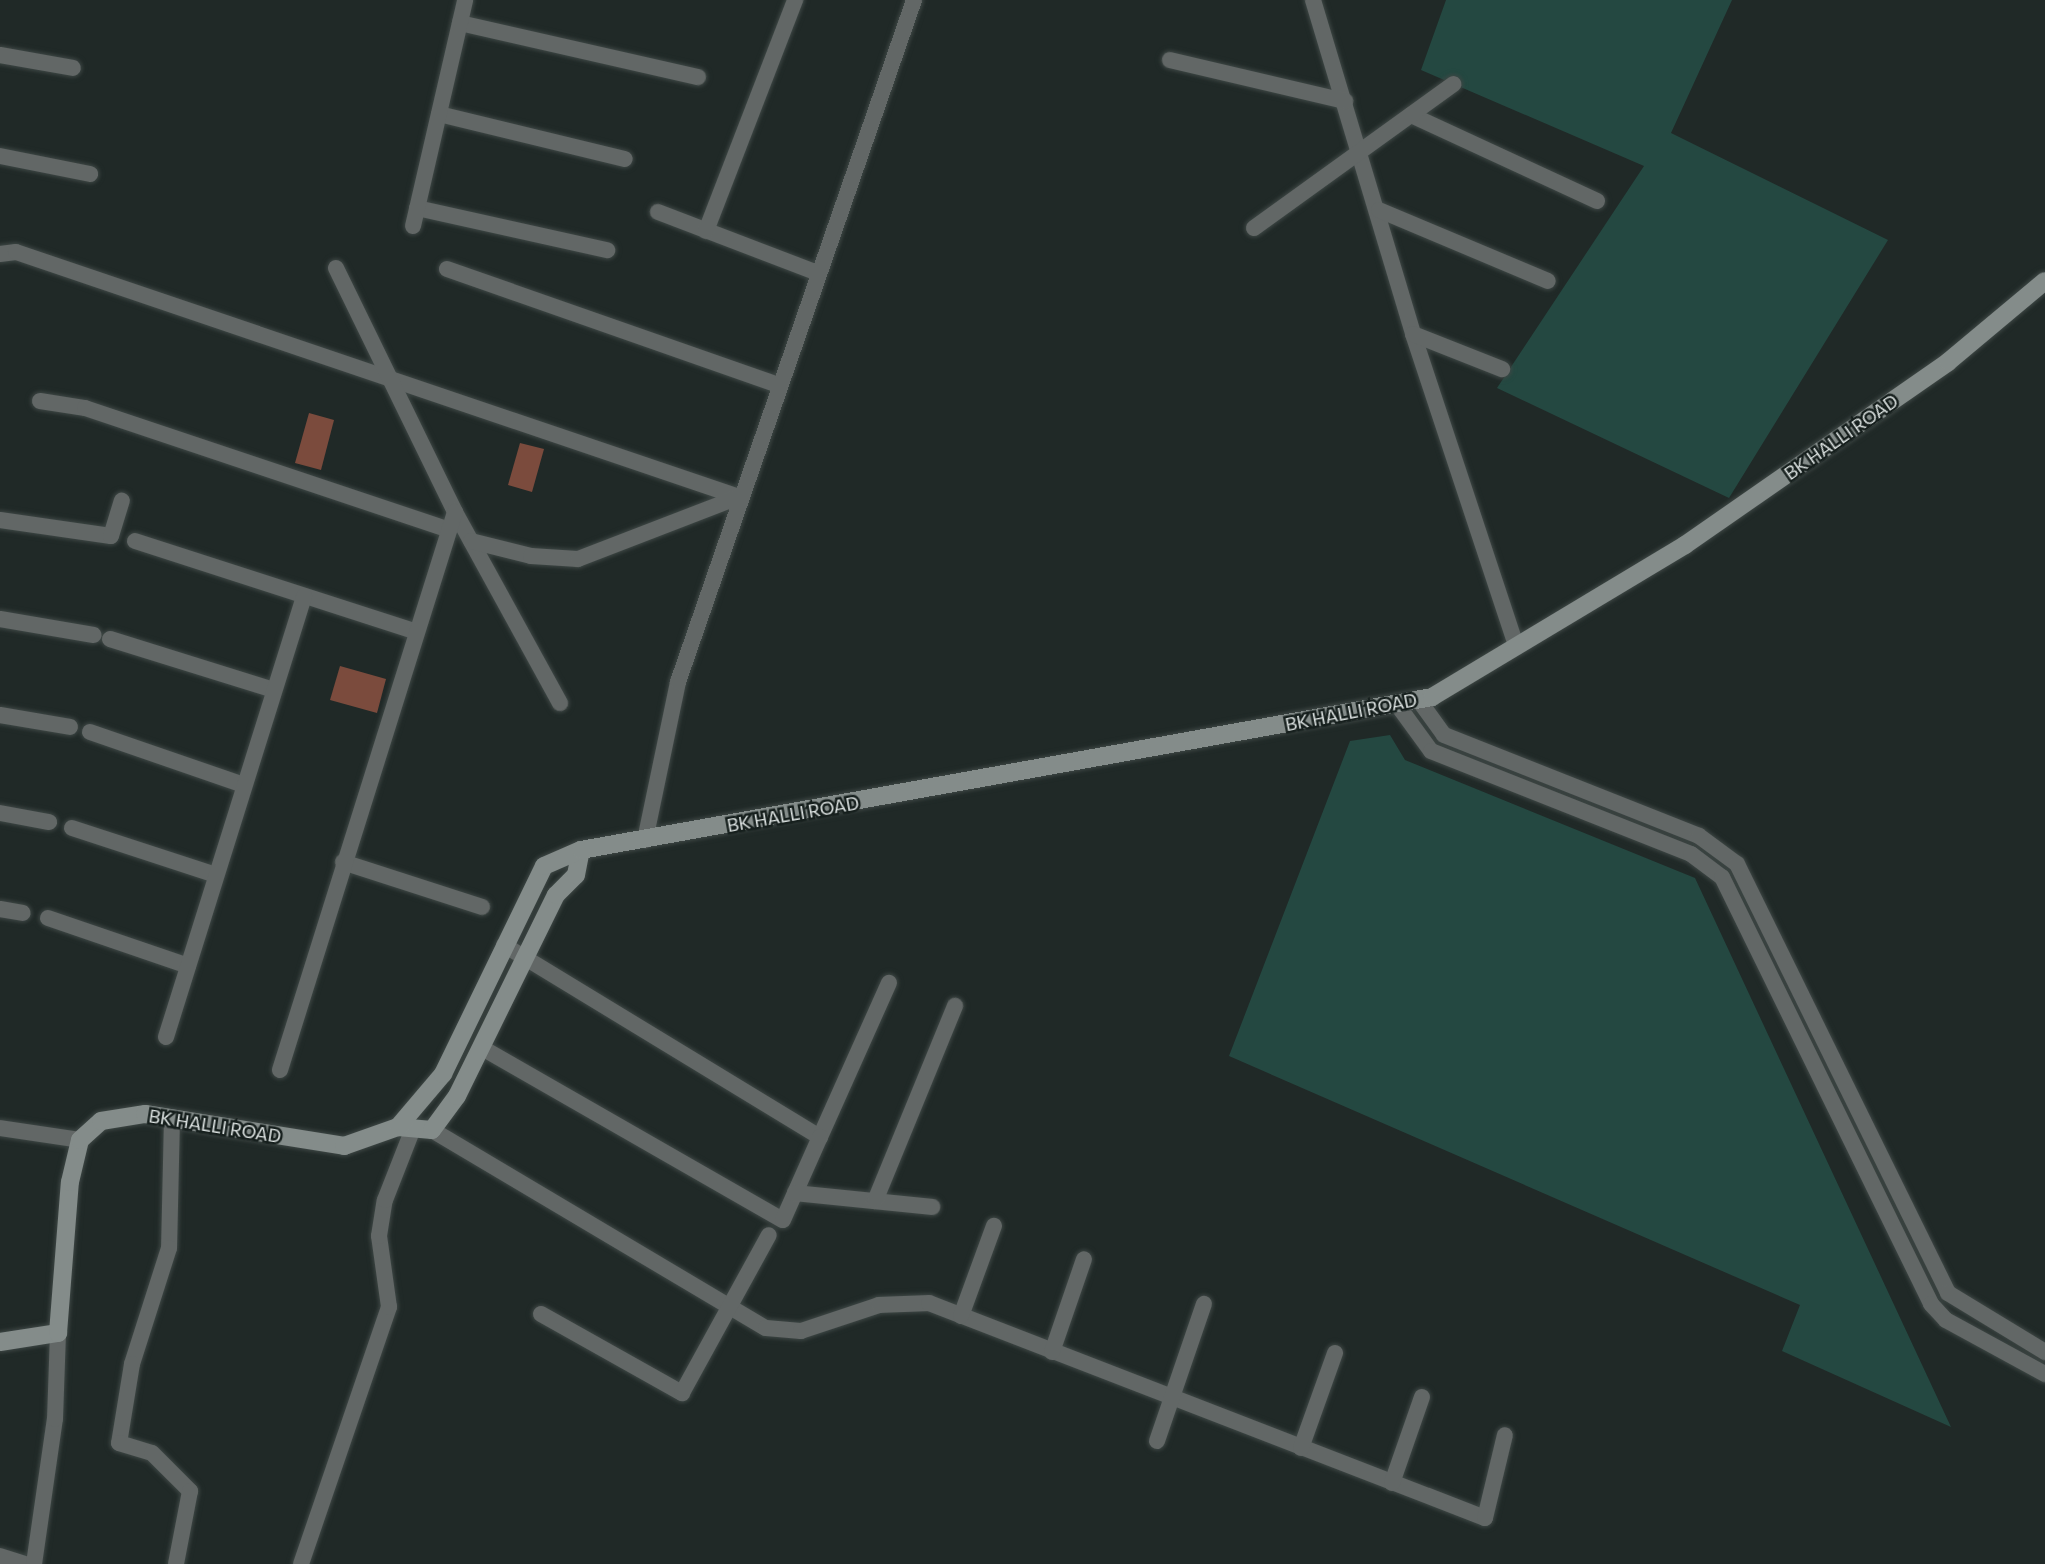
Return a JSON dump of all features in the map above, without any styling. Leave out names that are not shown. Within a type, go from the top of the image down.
[{"type":"main road","name":"BK HALLI ROAD","points":[[405,1129],[443,1074],[544,866],[581,850],[1418,699],[1516,646],[1685,545],[1948,362],[2045,281]]},
{"type":"main road","points":[[432,1130],[484,1049],[556,895],[576,875],[581,850]]},
{"type":"main road","name":"BK HALLI ROAD","points":[[80,1140],[101,1121],[145,1114],[344,1146],[405,1129],[432,1130]]},
{"type":"main road","points":[[0,1342],[58,1333],[69,1182],[80,1140]]},
{"type":"street","points":[[413,226],[465,0]]},
{"type":"street","points":[[706,231],[795,0]]},
{"type":"street","points":[[645,840],[678,682],[739,498],[914,0]]},
{"type":"street","points":[[1314,0],[1379,210],[1413,334],[1516,646]]},
{"type":"street","points":[[460,23],[698,77]]},
{"type":"street","points":[[0,55],[73,68]]},
{"type":"street","points":[[1170,60],[1345,101]]},
{"type":"street","points":[[1254,228],[1454,84]]},
{"type":"street","points":[[439,114],[625,159]]},
{"type":"street","points":[[1411,115],[1597,201]]},
{"type":"street","points":[[0,156],[90,174]]},
{"type":"street","points":[[417,208],[607,250]]},
{"type":"street","points":[[1379,210],[1548,281]]},
{"type":"street","points":[[658,212],[818,273]]},
{"type":"street","points":[[0,254],[16,252],[739,498]]},
{"type":"street","points":[[336,268],[455,512],[560,703]]},
{"type":"street","points":[[447,268],[779,385]]},
{"type":"street","points":[[1413,334],[1502,369]]},
{"type":"street","points":[[40,401],[85,408],[449,530]]},
{"type":"street","points":[[471,541],[531,556],[578,559],[739,498]]},
{"type":"street","points":[[0,520],[110,536],[122,501]]},
{"type":"street","points":[[280,1070],[343,862],[455,512]]},
{"type":"street","points":[[135,541],[417,632]]},
{"type":"street","points":[[166,1037],[304,596]]},
{"type":"street","points":[[0,619],[102,637],[274,691]]},
{"type":"street","points":[[1418,699],[1444,735],[1699,836],[1737,864],[1948,1293],[2045,1352]]},
{"type":"street","points":[[1396,703],[1431,751],[1691,855],[1722,877],[1931,1304],[1946,1320],[2045,1374]]},
{"type":"street","points":[[0,715],[70,727]]},
{"type":"street","points":[[90,732],[244,785]]},
{"type":"street","points":[[0,813],[49,822]]},
{"type":"street","points":[[72,828],[216,875]]},
{"type":"street","points":[[343,862],[482,907]]},
{"type":"street","points":[[0,909],[23,913]]},
{"type":"street","points":[[48,918],[188,966]]},
{"type":"street","points":[[504,944],[528,956],[820,1137]]},
{"type":"street","points":[[484,1049],[783,1220],[889,983]]},
{"type":"street","points":[[874,1201],[955,1006]]},
{"type":"street","points":[[172,1118],[169,1248],[132,1364],[118,1443],[152,1453],[190,1491],[176,1564]]},
{"type":"street","points":[[0,1128],[80,1140]]},
{"type":"street","points":[[301,1564],[389,1307],[379,1236],[384,1200],[405,1129]]},
{"type":"street","points":[[432,1130],[731,1310],[783,1332],[823,1327],[897,1302],[929,1303],[1172,1400],[1485,1518],[1505,1435]]},
{"type":"street","points":[[795,1193],[932,1207]]},
{"type":"street","points":[[961,1316],[995,1226]]},
{"type":"street","points":[[541,1314],[682,1393],[731,1310],[769,1235]]},
{"type":"street","points":[[1052,1352],[1084,1259]]},
{"type":"street","points":[[1157,1441],[1204,1304]]},
{"type":"street","points":[[34,1564],[54,1431],[58,1333]]},
{"type":"street","points":[[1301,1448],[1335,1353]]},
{"type":"street","points":[[1392,1483],[1422,1397]]},
{"type":"street","points":[[0,1556],[24,1564]]},
{"type":"green space","points":[[1446,0],[1732,0],[1671,133],[1888,240],[1729,498],[1497,388],[1644,166],[1421,70]]},
{"type":"green space","points":[[1390,735],[1405,760],[1695,878],[1951,1427],[1782,1351],[1800,1305],[1229,1056],[1350,741]]},
{"type":"building","points":[[309,413],[334,420],[321,470],[295,463]]},
{"type":"building","points":[[520,443],[544,449],[532,492],[508,485]]},
{"type":"building","points":[[340,666],[386,679],[377,713],[330,700]]}]
